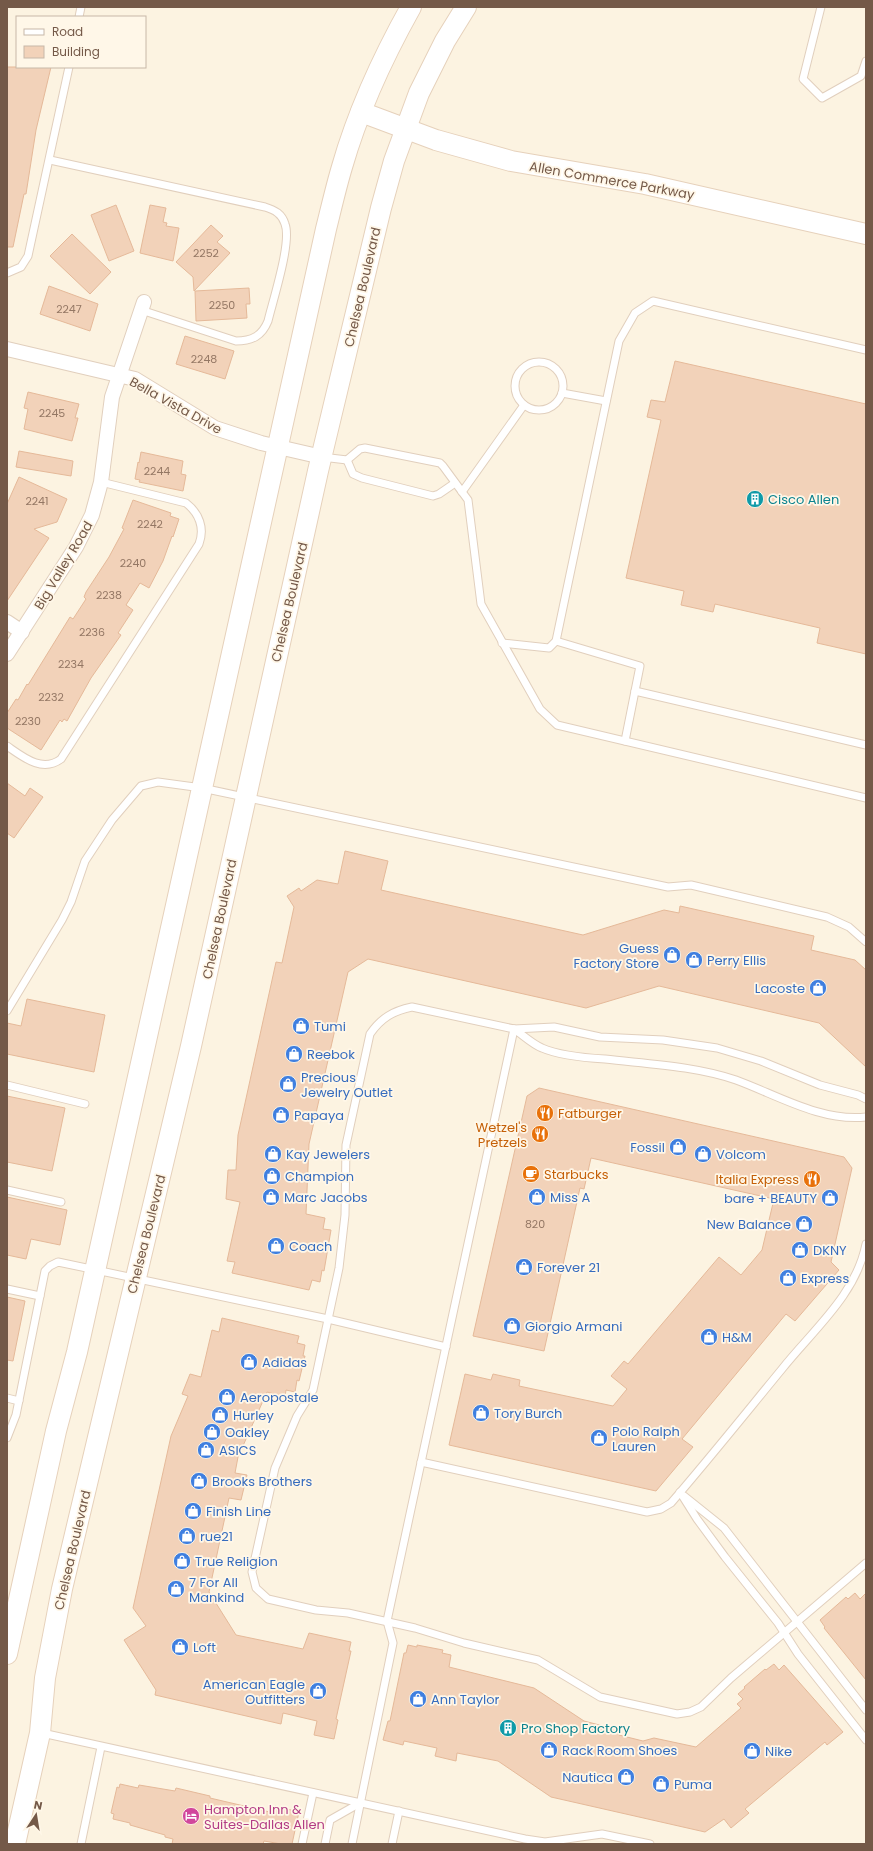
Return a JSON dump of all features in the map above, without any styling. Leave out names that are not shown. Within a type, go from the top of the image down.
[{"type":"main road","points":[[7,1654],[55,1438],[78,1352],[326,229],[342,166],[361,112],[381,64],[411,7]]},
{"type":"main road","name":"Chelsea Boulevard","points":[[15,1844],[40,1733],[45,1678],[62,1589],[191,1046],[322,457],[385,194],[405,129],[427,75],[466,7]]},
{"type":"main road","name":"Allen Commerce Parkway","points":[[361,112],[405,129],[511,161],[638,183],[866,234]]},
{"type":"street","name":"Big Valley Road","points":[[7,654],[82,537],[92,515],[101,482],[110,409],[143,306]]},
{"type":"street","name":"Bella Vista Drive","points":[[7,349],[120,374],[145,384],[215,428],[278,447],[322,457]]},
{"type":"street","points":[[7,622],[22,632]]},
{"type":"lane","points":[[821,7],[803,79],[822,98],[864,75],[866,61]]},
{"type":"lane","points":[[7,273],[21,267],[28,256],[69,68]]},
{"type":"lane","points":[[50,160],[265,207],[277,212],[281,216],[287,230],[286,245],[268,321],[265,328],[256,337],[244,341],[236,341],[143,306]]},
{"type":"lane","points":[[502,643],[549,648],[556,641],[619,340],[635,313],[653,301],[866,350]]},
{"type":"lane","points":[[544,362],[558,371],[562,378],[562,393],[559,400],[546,409],[531,409],[524,405],[516,392],[515,385],[521,370],[532,364],[544,362]]},
{"type":"lane","points":[[562,393],[606,401]]},
{"type":"lane","points":[[462,492],[524,405]]},
{"type":"lane","points":[[322,457],[347,460],[360,449],[365,448],[440,463],[468,500],[481,604],[540,709],[557,725],[866,798]]},
{"type":"lane","points":[[347,460],[353,474],[362,478],[433,496],[439,494],[456,483]]},
{"type":"lane","points":[[7,746],[37,764],[51,764],[61,759],[199,544],[202,532],[199,519],[193,508],[186,503],[171,498],[101,482]]},
{"type":"lane","points":[[556,641],[640,666],[625,741]]},
{"type":"lane","points":[[635,691],[866,745]]},
{"type":"lane","points":[[7,1011],[62,920],[71,902],[85,861],[112,820],[141,786],[158,782],[202,788],[246,799],[668,888],[691,885],[820,915],[849,927],[866,942]]},
{"type":"lane","points":[[866,1099],[858,1095],[820,1085],[761,1060],[717,1048],[663,1040],[600,1037],[554,1027],[514,1029],[412,1007],[397,1010],[386,1016],[377,1024],[370,1034],[346,1145],[344,1236],[313,1390],[297,1416],[275,1468],[252,1572],[252,1581],[261,1595],[268,1599],[316,1610],[348,1613],[387,1621],[538,1660],[600,1697],[677,1714],[690,1712],[701,1707],[731,1678],[866,1563]]},
{"type":"lane","points":[[514,1029],[542,1048],[585,1057],[671,1066],[710,1073],[736,1080],[795,1105],[850,1119],[866,1117]]},
{"type":"lane","points":[[352,1844],[393,1643],[387,1621],[514,1029]]},
{"type":"lane","points":[[7,1086],[84,1104]]},
{"type":"lane","points":[[7,1190],[61,1202]]},
{"type":"lane","points":[[421,1462],[647,1512],[661,1509],[671,1503],[795,1353],[833,1310],[849,1287],[862,1263],[866,1244]]},
{"type":"lane","points":[[7,1438],[16,1415],[45,1271],[50,1266],[58,1262],[328,1319],[446,1347]]},
{"type":"lane","points":[[7,1289],[40,1296]]},
{"type":"lane","points":[[7,1398],[19,1401]]},
{"type":"lane","points":[[680,1492],[724,1528],[866,1710]]},
{"type":"lane","points":[[680,1492],[697,1519],[725,1557],[785,1633],[798,1654],[866,1740]]},
{"type":"lane","points":[[40,1733],[544,1843],[602,1834],[650,1844]]},
{"type":"lane","points":[[81,1844],[102,1746]]},
{"type":"lane","points":[[302,1844],[313,1793]]},
{"type":"lane","points":[[325,1844],[330,1820],[360,1803]]},
{"type":"lane","points":[[392,1844],[399,1811]]},
{"type":"building","points":[[7,67],[51,68],[36,130],[26,194],[24,194],[13,247],[7,247]]},
{"type":"building","points":[[116,205],[134,251],[109,261],[91,215]]},
{"type":"building","points":[[150,205],[166,208],[163,222],[167,223],[166,226],[179,228],[173,261],[140,253]]},
{"type":"building","points":[[211,225],[223,236],[217,242],[230,253],[194,291],[193,277],[176,262]]},
{"type":"building","points":[[72,234],[111,272],[90,294],[50,256]]},
{"type":"building","points":[[49,286],[98,304],[90,331],[40,314]]},
{"type":"building","points":[[249,288],[250,304],[246,304],[247,318],[196,321],[195,291]]},
{"type":"building","points":[[185,336],[234,351],[225,379],[176,364]]},
{"type":"building","name":"Cisco Allen","points":[[675,361],[866,404],[866,654],[817,643],[820,628],[715,604],[713,612],[681,605],[684,591],[626,578],[661,420],[647,417],[651,400],[665,402]]},
{"type":"building","points":[[28,392],[79,404],[75,418],[78,418],[72,441],[24,429],[28,409],[24,408]]},
{"type":"building","points":[[19,451],[73,461],[71,476],[16,467]]},
{"type":"building","points":[[141,452],[183,461],[181,474],[186,475],[183,491],[139,482],[140,480],[135,479]]},
{"type":"building","points":[[19,477],[67,499],[57,522],[34,529],[49,538],[7,601],[7,504]]},
{"type":"building","points":[[133,500],[171,513],[170,516],[179,519],[173,537],[172,536],[163,561],[149,588],[140,583],[126,605],[133,610],[118,633],[121,635],[91,678],[67,721],[64,719],[62,722],[60,720],[41,750],[7,728],[7,713],[16,699],[18,700],[27,684],[28,685],[70,617],[73,619],[86,599],[84,597],[86,592],[109,557],[124,529],[122,528]]},
{"type":"building","points":[[7,783],[25,796],[30,788],[43,797],[14,838],[7,833]]},
{"type":"building","points":[[345,851],[388,861],[381,890],[583,935],[664,910],[679,913],[680,906],[814,936],[811,950],[855,960],[866,970],[866,1067],[819,1023],[659,986],[586,1008],[368,959],[348,972],[309,1144],[306,1214],[325,1218],[323,1229],[331,1230],[324,1271],[322,1270],[320,1282],[312,1280],[309,1290],[232,1273],[235,1262],[227,1261],[240,1202],[226,1199],[228,1170],[236,1170],[238,1135],[276,962],[282,963],[294,907],[287,896],[299,888],[301,891],[317,880],[338,884]]},
{"type":"building","points":[[27,999],[105,1015],[94,1072],[7,1054],[7,1023],[21,1026]]},
{"type":"building","points":[[539,1088],[844,1157],[852,1168],[831,1262],[839,1270],[795,1321],[786,1314],[682,1439],[693,1447],[656,1491],[449,1445],[465,1374],[491,1380],[493,1374],[520,1380],[519,1386],[613,1406],[627,1389],[611,1376],[624,1361],[628,1364],[719,1257],[741,1275],[762,1250],[774,1199],[591,1158],[584,1189],[580,1188],[544,1351],[473,1336],[527,1096]]},
{"type":"building","points":[[7,1096],[65,1108],[52,1171],[7,1162]]},
{"type":"building","points":[[7,1197],[67,1210],[60,1245],[31,1239],[26,1259],[7,1255]]},
{"type":"building","points":[[7,1297],[25,1301],[13,1361],[7,1360]]},
{"type":"building","points":[[222,1318],[299,1336],[297,1343],[305,1345],[303,1356],[305,1356],[299,1381],[297,1380],[295,1392],[286,1390],[285,1397],[267,1392],[238,1457],[235,1473],[247,1475],[241,1500],[229,1498],[209,1592],[236,1635],[303,1649],[309,1633],[351,1642],[349,1651],[351,1651],[336,1719],[338,1720],[334,1739],[314,1735],[317,1721],[283,1713],[281,1724],[155,1695],[156,1690],[124,1640],[146,1626],[133,1608],[171,1436],[188,1396],[182,1394],[190,1374],[201,1377],[212,1330],[219,1332]]},
{"type":"building","points":[[855,1593],[860,1599],[866,1593],[866,1680],[824,1628],[825,1627],[820,1620],[846,1597],[848,1599]]},
{"type":"building","points":[[408,1645],[417,1647],[417,1645],[443,1650],[442,1653],[451,1655],[449,1667],[534,1688],[584,1721],[611,1728],[619,1735],[643,1741],[654,1738],[696,1747],[741,1708],[737,1704],[743,1699],[738,1694],[745,1688],[744,1687],[765,1669],[766,1670],[774,1664],[779,1670],[784,1665],[843,1732],[827,1745],[825,1742],[745,1809],[749,1813],[731,1828],[724,1819],[705,1832],[551,1797],[498,1761],[457,1753],[456,1761],[435,1756],[437,1748],[404,1741],[403,1745],[383,1740],[388,1721],[390,1721],[404,1653],[406,1653]]},
{"type":"building","name":"Hampton Inn & Suites-Dallas Allen","points":[[120,1784],[138,1788],[139,1785],[175,1791],[176,1788],[210,1796],[210,1798],[274,1813],[275,1806],[299,1812],[292,1844],[264,1841],[263,1844],[172,1844],[173,1839],[165,1837],[165,1835],[113,1819],[114,1814],[111,1813],[117,1787],[119,1788]]},
{"type":"place","name":"Cisco Allen","points":[[755,499]]},
{"type":"place","name":"Guess Factory Store","points":[[672,955]]},
{"type":"place","name":"Perry Ellis","points":[[694,960]]},
{"type":"place","name":"Lacoste","points":[[818,988]]},
{"type":"place","name":"Tumi","points":[[301,1026]]},
{"type":"place","name":"Reebok","points":[[294,1054]]},
{"type":"place","name":"Precious Jewelry Outlet","points":[[288,1084]]},
{"type":"place","name":"Fatburger","points":[[545,1113]]},
{"type":"place","name":"Papaya","points":[[281,1115]]},
{"type":"place","name":"Wetzel's Pretzels","points":[[540,1134]]},
{"type":"place","name":"Fossil","points":[[678,1147]]},
{"type":"place","name":"Kay Jewelers","points":[[273,1154]]},
{"type":"place","name":"Volcom","points":[[703,1154]]},
{"type":"place","name":"Starbucks","points":[[531,1174]]},
{"type":"place","name":"Champion","points":[[272,1176]]},
{"type":"place","name":"Italia Express","points":[[812,1179]]},
{"type":"place","name":"Marc Jacobs","points":[[271,1197]]},
{"type":"place","name":"Miss A","points":[[537,1197]]},
{"type":"place","name":"bare + BEAUTY","points":[[830,1198]]},
{"type":"place","name":"New Balance","points":[[804,1224]]},
{"type":"place","name":"Coach","points":[[276,1246]]},
{"type":"place","name":"DKNY","points":[[800,1250]]},
{"type":"place","name":"Forever 21","points":[[524,1267]]},
{"type":"place","name":"Express","points":[[788,1278]]},
{"type":"place","name":"Giorgio Armani","points":[[512,1326]]},
{"type":"place","name":"H&M","points":[[709,1337]]},
{"type":"place","name":"Adidas","points":[[249,1362]]},
{"type":"place","name":"Aeropostale","points":[[227,1397]]},
{"type":"place","name":"Tory Burch","points":[[481,1413]]},
{"type":"place","name":"Hurley","points":[[220,1415]]},
{"type":"place","name":"Oakley","points":[[212,1432]]},
{"type":"place","name":"Polo Ralph Lauren","points":[[599,1438]]},
{"type":"place","name":"ASICS","points":[[206,1450]]},
{"type":"place","name":"Brooks Brothers","points":[[199,1481]]},
{"type":"place","name":"Finish Line","points":[[193,1511]]},
{"type":"place","name":"rue21","points":[[187,1536]]},
{"type":"place","name":"True Religion","points":[[182,1561]]},
{"type":"place","name":"7 For All Mankind","points":[[176,1589]]},
{"type":"place","name":"Loft","points":[[180,1647]]},
{"type":"place","name":"American Eagle Outfitters","points":[[318,1691]]},
{"type":"place","name":"Ann Taylor","points":[[418,1699]]},
{"type":"place","name":"Pro Shop Factory","points":[[508,1728]]},
{"type":"place","name":"Rack Room Shoes","points":[[549,1750]]},
{"type":"place","name":"Nike","points":[[752,1751]]},
{"type":"place","name":"Nautica","points":[[626,1777]]},
{"type":"place","name":"Puma","points":[[661,1784]]},
{"type":"place","name":"Hampton Inn & Suites-Dallas Allen","points":[[191,1816]]}]
